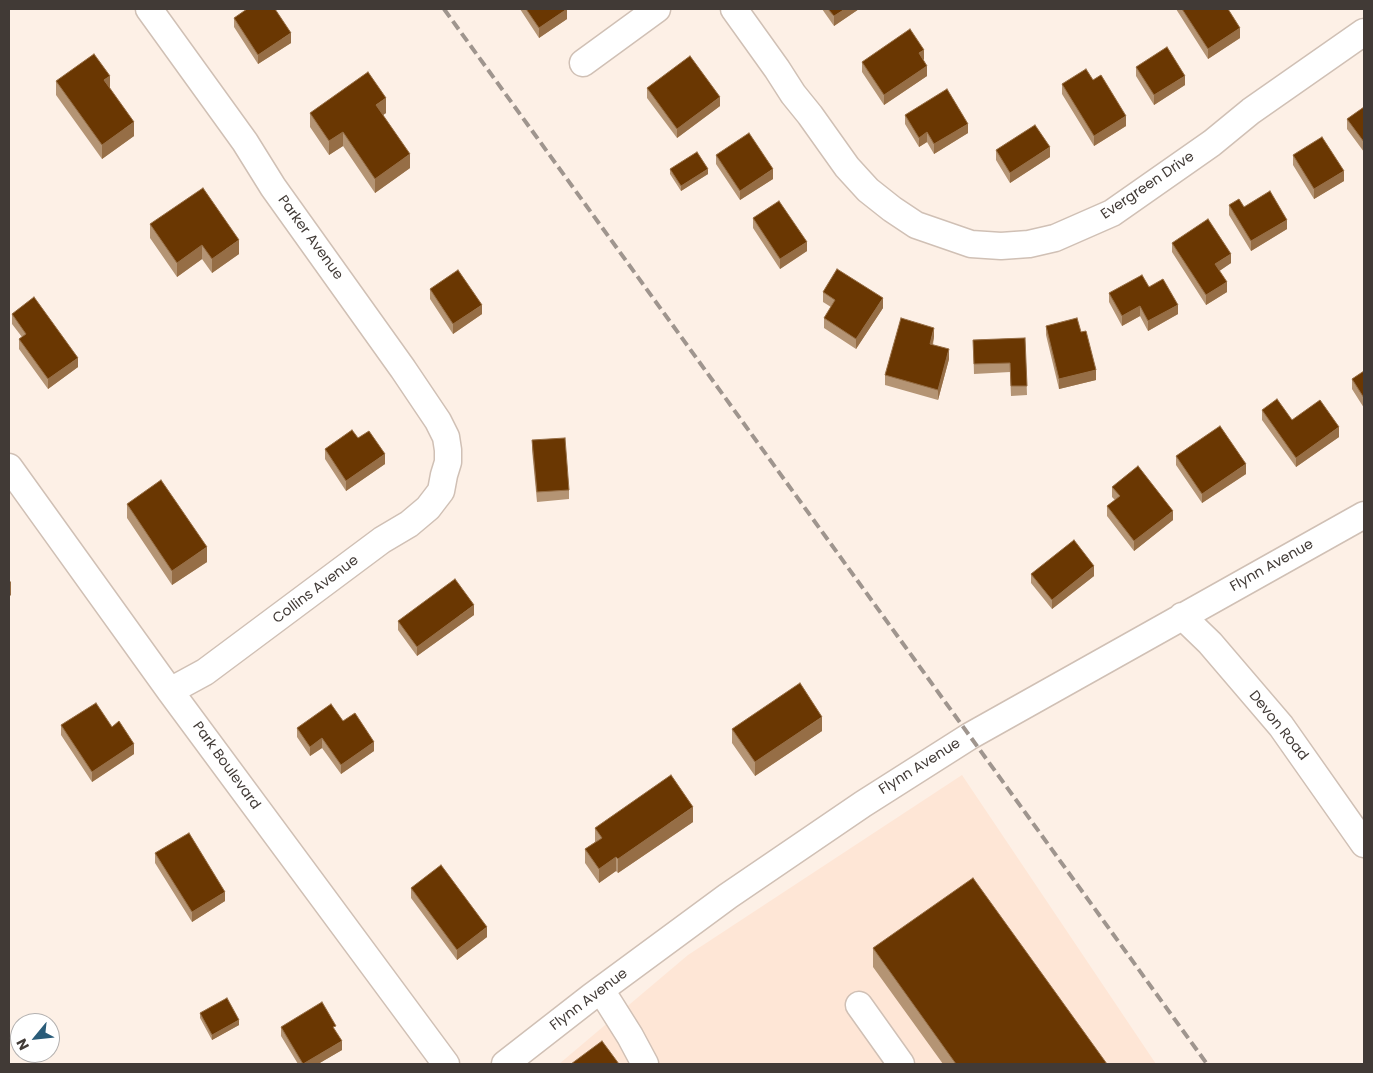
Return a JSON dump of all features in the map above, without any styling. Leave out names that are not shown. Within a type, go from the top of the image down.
[{"type":"street","name":"Parker Avenue","points":[[149,9],[245,142],[273,187],[375,329],[438,421],[446,437],[448,450],[448,462],[444,475]]},
{"type":"street","points":[[583,63],[657,9]]},
{"type":"street","name":"Evergreen Drive","points":[[734,9],[847,167],[868,190],[916,225],[971,244],[1001,246],[1030,244],[1055,238],[1112,213],[1212,143],[1250,111],[1364,32]]},
{"type":"street","name":"Park Boulevard","points":[[9,467],[170,690],[446,1064]]},
{"type":"street","name":"Collins Avenue","points":[[170,690],[205,672],[382,540],[409,524],[428,508],[441,491],[444,475]]},
{"type":"street","name":"Flynn Avenue","points":[[505,1064],[601,990],[764,870],[863,804],[979,731],[1364,515]]},
{"type":"street","name":"Devon Road","points":[[1182,616],[1210,643],[1281,726],[1364,844]]},
{"type":"street","points":[[601,990],[645,1064]]},
{"type":"street","points":[[858,1005],[901,1064]]},
{"type":"shaded area","points":[[962,775],[1156,1064],[559,1064],[688,955]]},
{"type":"building","points":[[247,9],[275,9],[291,33],[258,55],[234,18]]},
{"type":"building","points":[[526,9],[567,9],[539,28]]},
{"type":"building","points":[[828,9],[845,9],[834,16]]},
{"type":"building","points":[[1182,9],[1228,9],[1240,28],[1208,49]]},
{"type":"building","points":[[910,29],[924,50],[919,53],[927,66],[884,95],[862,62]]},
{"type":"building","points":[[1167,47],[1185,76],[1154,95],[1136,67]]},
{"type":"building","points":[[94,54],[110,76],[104,80],[134,122],[102,145],[56,81]]},
{"type":"building","points":[[690,56],[720,97],[677,129],[647,88]]},
{"type":"building","points":[[1086,69],[1093,80],[1101,75],[1126,116],[1094,136],[1062,84]]},
{"type":"building","points":[[368,72],[386,98],[376,105],[410,154],[375,179],[343,132],[329,141],[310,113]]},
{"type":"building","points":[[947,89],[968,124],[934,144],[927,132],[919,138],[905,115]]},
{"type":"building","points":[[1364,107],[1364,142],[1347,119]]},
{"type":"building","points":[[1035,125],[1050,147],[1010,173],[996,150]]},
{"type":"building","points":[[749,133],[773,169],[740,191],[716,155]]},
{"type":"building","points":[[1322,137],[1344,171],[1314,189],[1293,155]]},
{"type":"building","points":[[697,152],[708,169],[681,186],[670,169]]},
{"type":"building","points":[[203,188],[239,240],[212,259],[202,245],[177,263],[150,224]]},
{"type":"building","points":[[1270,191],[1287,220],[1251,241],[1229,205],[1239,199],[1244,207]]},
{"type":"building","points":[[779,201],[807,242],[780,259],[753,218]]},
{"type":"building","points":[[1208,219],[1231,254],[1215,264],[1227,282],[1206,295],[1172,243]]},
{"type":"building","points":[[837,269],[883,298],[856,339],[824,318],[835,300],[823,292]]},
{"type":"building","points":[[458,270],[482,305],[453,324],[430,289]]},
{"type":"building","points":[[1142,275],[1149,287],[1163,279],[1178,305],[1148,321],[1140,306],[1122,316],[1109,293]]},
{"type":"building","points":[[34,297],[78,358],[48,379],[19,339],[26,334],[12,314]]},
{"type":"building","points":[[901,318],[934,328],[930,344],[949,349],[938,390],[885,375]]},
{"type":"building","points":[[1077,318],[1081,332],[1086,331],[1096,370],[1059,379],[1046,326]]},
{"type":"building","points":[[1025,338],[1027,386],[1011,386],[1010,363],[974,364],[973,340]]},
{"type":"building","points":[[1364,371],[1364,398],[1352,379]]},
{"type":"building","points":[[1277,399],[1292,420],[1320,400],[1339,427],[1296,458],[1262,410]]},
{"type":"building","points":[[1220,426],[1246,464],[1202,494],[1176,456]]},
{"type":"building","points":[[352,430],[358,438],[369,431],[385,454],[346,481],[325,449]]},
{"type":"building","points":[[565,438],[569,490],[537,492],[532,440]]},
{"type":"building","points":[[1138,466],[1173,511],[1134,541],[1107,506],[1120,496],[1112,487]]},
{"type":"building","points":[[161,480],[207,547],[172,571],[127,504]]},
{"type":"building","points":[[1074,540],[1094,566],[1052,600],[1031,574]]},
{"type":"building","points":[[455,579],[474,605],[417,647],[398,621]]},
{"type":"building","points":[[800,683],[822,717],[755,762],[732,729]]},
{"type":"building","points":[[96,703],[112,727],[119,721],[134,744],[92,772],[61,725]]},
{"type":"building","points":[[331,704],[343,721],[355,713],[374,742],[341,765],[322,738],[310,747],[297,728]]},
{"type":"building","points":[[671,775],[693,807],[618,859],[616,857],[599,869],[585,849],[602,838],[595,828]]},
{"type":"building","points":[[189,833],[225,892],[192,912],[155,853]]},
{"type":"building","points":[[441,865],[487,927],[457,950],[411,888]]},
{"type":"building","points":[[973,878],[1107,1064],[956,1064],[873,948]]},
{"type":"building","points":[[227,998],[239,1020],[212,1035],[200,1013]]},
{"type":"building","points":[[322,1002],[336,1026],[333,1027],[342,1041],[303,1064],[281,1027]]},
{"type":"building","points":[[602,1041],[619,1064],[571,1064]]},
{"type":"railway","points":[[444,9],[1207,1064]]}]
